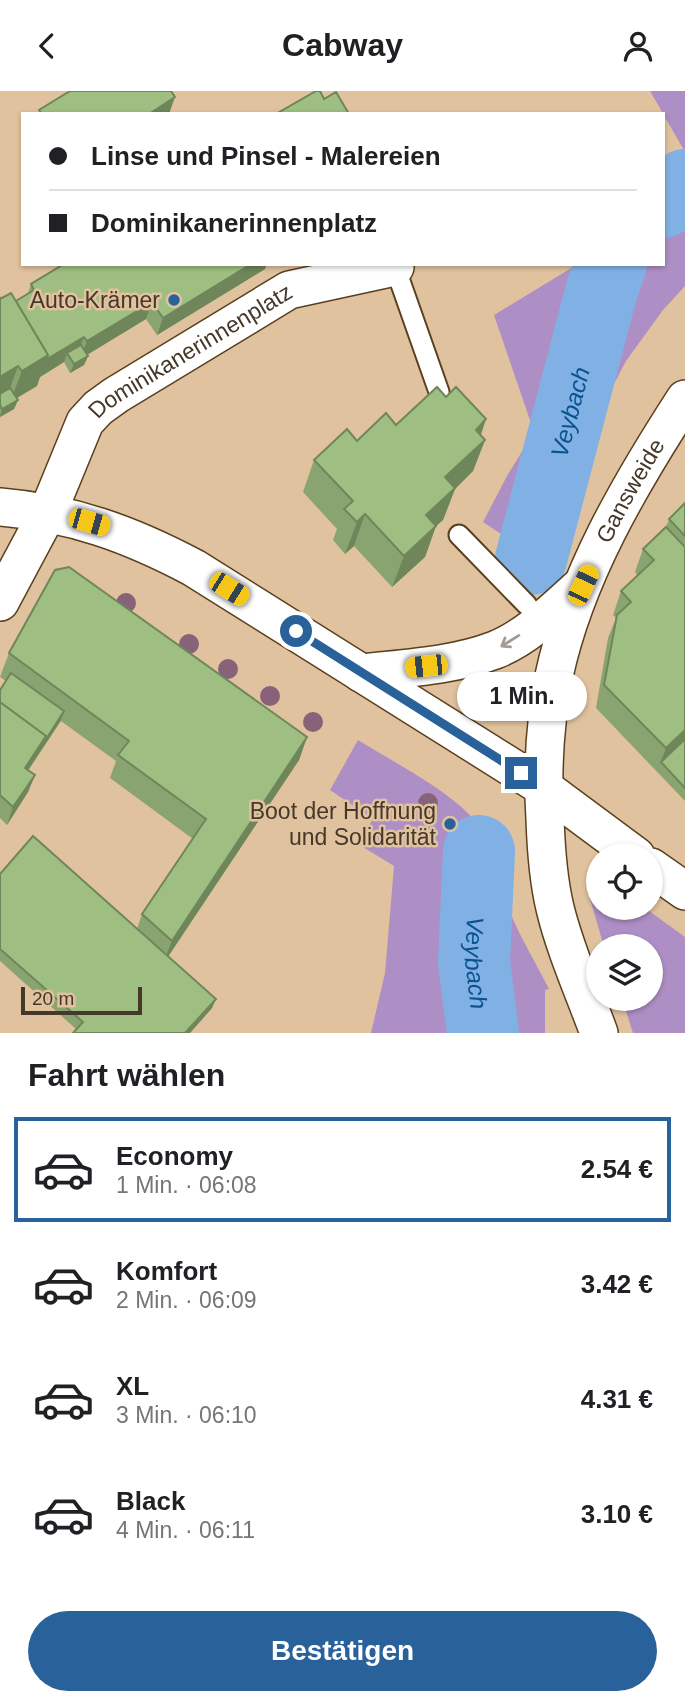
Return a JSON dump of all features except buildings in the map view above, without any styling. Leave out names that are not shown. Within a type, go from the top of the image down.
[{"type":"street","name":"Dominikanerinnenplatz","points":[[0,602],[48,512],[85,422],[98,408],[116,394],[289,290],[395,267]]},
{"type":"street","name":"Gansweide","points":[[599,1033],[555,911],[548,869],[543,787],[554,675],[583,585],[639,474],[685,399]]},
{"type":"street","points":[[0,507],[48,512],[105,527],[172,556],[543,787],[618,843]]},
{"type":"street","name":"Gansweide","points":[[361,673],[426,666],[497,649],[535,626],[583,585]]},
{"type":"street","points":[[663,875],[685,891]]},
{"type":"lane","points":[[395,267],[439,392]]},
{"type":"lane","points":[[459,535],[527,604]]},
{"type":"shaded area","points":[[650,91],[685,91],[685,152],[665,117],[665,112],[662,112]]},
{"type":"shaded area","points":[[685,166],[685,286],[663,310],[626,361],[592,426],[548,563],[516,559],[501,534],[483,522],[534,432],[494,315],[575,266],[665,266],[665,178]]},
{"type":"shaded area","points":[[358,740],[442,792],[484,831],[495,851],[512,917],[549,989],[545,990],[545,1033],[371,1033],[385,973],[394,866],[358,844],[373,819],[330,790]]},
{"type":"shaded area","points":[[596,920],[662,920],[685,937],[685,1033],[633,1033],[626,1011],[663,1011],[663,934],[600,934]]},
{"type":"waterway","name":"Veybach","points":[[665,200],[685,185]]},
{"type":"waterway","name":"Veybach","points":[[531,559],[610,266]]},
{"type":"waterway","name":"Veybach","points":[[479,851],[474,962],[483,1033]]},
{"type":"place","name":"Auto-Krämer","points":[[174,300]]},
{"type":"place","name":"Boot der Hoffnung und Solidarität","points":[[450,824]]},
{"type":"route","points":[[296,631],[521,773]]}]
